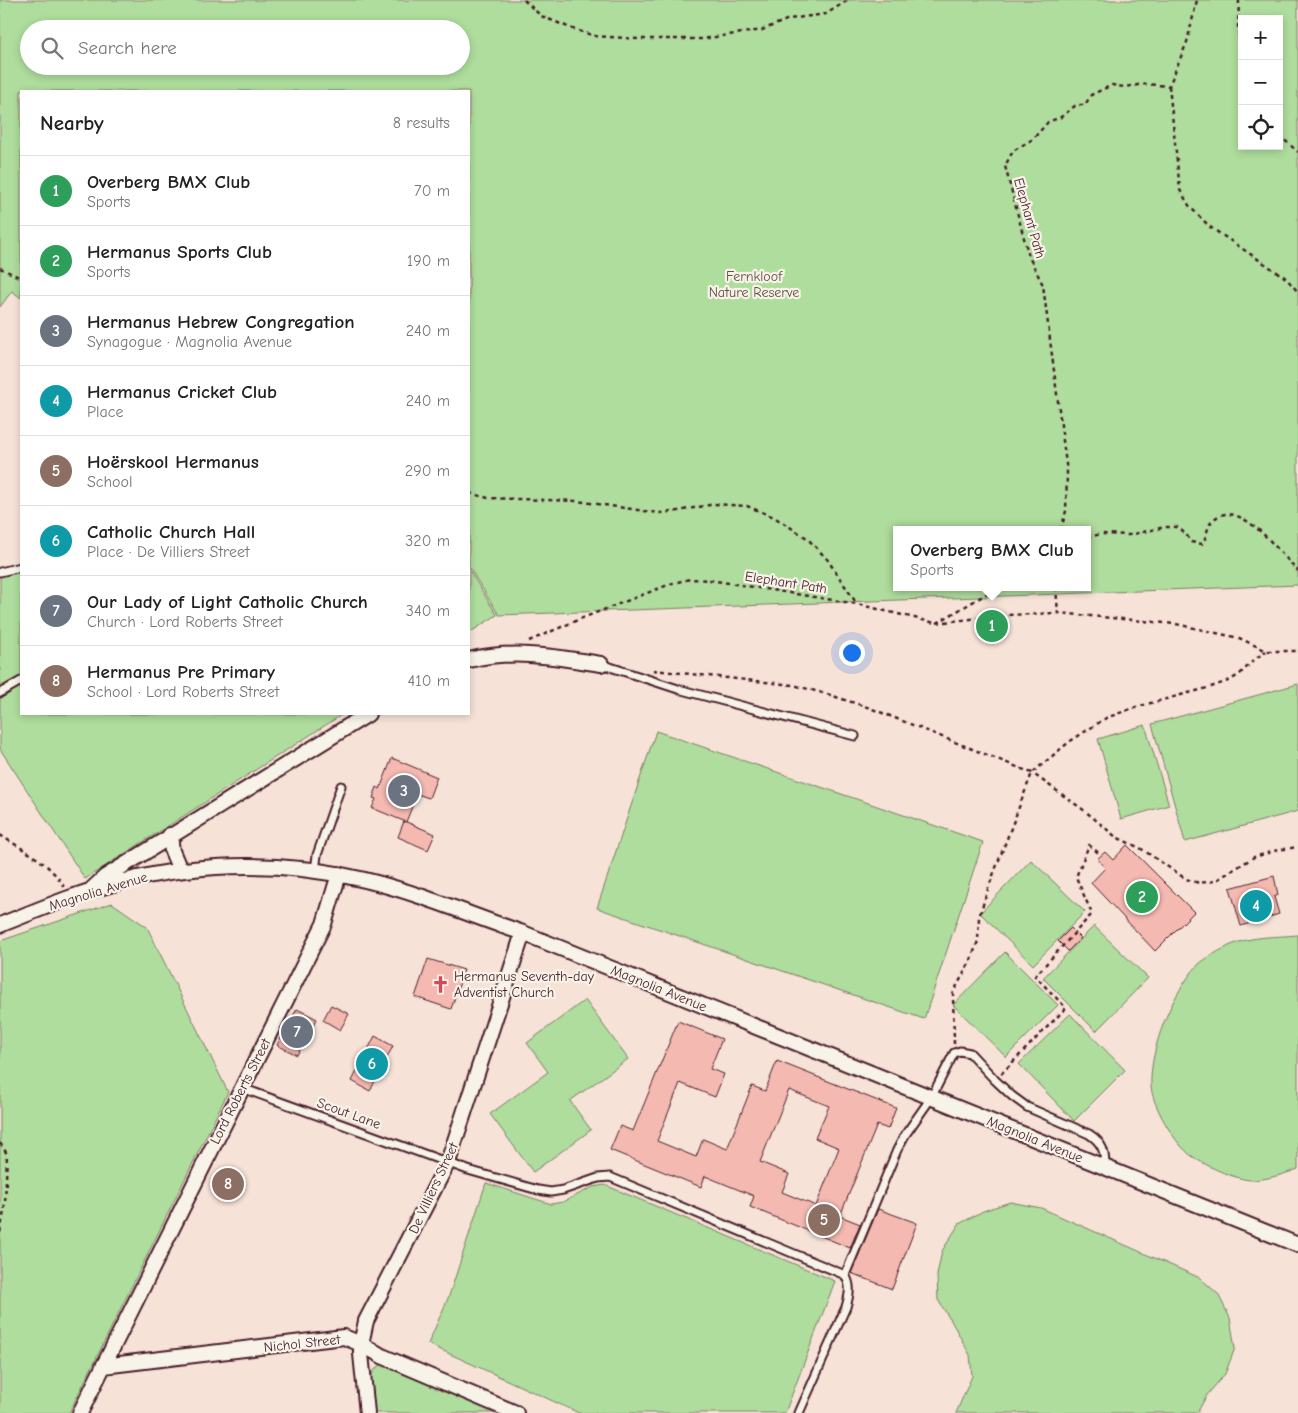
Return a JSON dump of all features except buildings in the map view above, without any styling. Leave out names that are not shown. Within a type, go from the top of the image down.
[{"type":"street","points":[[470,660],[496,655],[523,655],[550,656],[601,664]]},
{"type":"street","points":[[90,891],[105,877],[353,718]]},
{"type":"street","points":[[170,836],[172,851],[180,870]]},
{"type":"street","name":"Magnolia Avenue","points":[[0,925],[90,891],[150,875],[180,870],[243,866],[315,870],[367,881],[442,903],[523,933],[1298,1245]]},
{"type":"street","name":"Lord Roberts Street","points":[[80,1413],[324,924],[338,874]]},
{"type":"street","name":"De Villiers Street","points":[[367,1413],[362,1344],[366,1321],[448,1162],[523,933]]},
{"type":"street","name":"Nichol Street","points":[[103,1366],[344,1337],[362,1344],[382,1356],[516,1413]]},
{"type":"lane","points":[[0,572],[20,569]]},
{"type":"lane","points":[[601,664],[678,689],[854,736]]},
{"type":"lane","points":[[0,693],[20,682]]},
{"type":"lane","points":[[315,870],[317,855],[341,786]]},
{"type":"lane","points":[[799,1413],[846,1307],[850,1293],[845,1276],[897,1150],[932,1098],[954,1053],[960,1051],[970,1053],[1012,1096],[1028,1107],[1096,1139],[1105,1152],[1105,1168]]},
{"type":"lane","name":"Scout Lane","points":[[241,1088],[468,1170],[551,1192],[563,1190],[598,1178],[610,1178],[845,1276]]},
{"type":"path","points":[[524,0],[541,16],[595,36],[639,39],[702,39],[762,30],[789,18],[826,14],[848,0]]},
{"type":"path","points":[[1197,0],[1187,42],[1169,86],[1180,190],[1190,207],[1210,227],[1286,278],[1298,292]]},
{"type":"path","points":[[1239,0],[1238,27],[1242,60]]},
{"type":"path","name":"Elephant Path","points":[[1062,526],[1066,511],[1067,472],[1043,285],[1029,257],[1005,166],[1013,151],[1033,139],[1048,122],[1076,106],[1085,105],[1091,95],[1112,85],[1124,87],[1145,84],[1169,86]]},
{"type":"path","points":[[1283,139],[1298,152]]},
{"type":"path","points":[[0,268],[20,278]]},
{"type":"path","points":[[470,493],[488,498],[577,501],[658,513],[714,504],[746,506],[774,517],[807,538],[827,559],[857,604]]},
{"type":"path","points":[[1091,536],[1102,534],[1129,535],[1165,527],[1177,527],[1186,534],[1191,542],[1202,544],[1207,537],[1208,528],[1214,520],[1221,515],[1229,515],[1244,519],[1261,531],[1298,571]]},
{"type":"path","name":"Elephant Path","points":[[521,644],[665,586],[690,579],[710,580],[857,604],[935,623],[1007,615],[1058,613],[1176,624],[1239,638],[1266,651]]},
{"type":"path","points":[[935,623],[991,591]]},
{"type":"path","points":[[1056,591],[1058,613]]},
{"type":"path","points":[[954,1053],[953,993],[971,960],[978,941],[979,917],[1032,773],[1069,742],[1106,718],[1136,707],[1228,681],[1239,675],[1266,651],[1298,651]]},
{"type":"path","points":[[649,669],[793,685],[870,708],[1032,773],[1086,811],[1116,837],[1140,848],[1186,879],[1199,883],[1215,881],[1254,857],[1298,847]]},
{"type":"path","points":[[0,835],[56,874],[64,886],[68,898]]},
{"type":"path","points":[[995,1080],[1066,1008],[1035,976],[1092,914],[1076,876],[1089,844],[1101,855]]},
{"type":"path","points":[[0,1143],[7,1154],[5,1204],[0,1233]]},
{"type":"green space","name":"Fernkloof Nature Reserve","points":[[0,0],[1298,0],[1298,585],[499,615],[470,569],[470,90],[20,90],[20,297],[12,291],[0,307]]},
{"type":"green space","points":[[20,563],[20,715],[341,715],[85,879],[0,749],[0,568]]},
{"type":"green space","points":[[470,572],[497,615],[470,632]]},
{"type":"green space","points":[[1298,684],[1298,811],[1185,842],[1152,724]]},
{"type":"green space","points":[[1145,725],[1169,805],[1121,819],[1098,739]]},
{"type":"green space","points":[[656,731],[983,842],[924,1019],[597,908]]},
{"type":"green space","points":[[1031,860],[1085,912],[1033,965],[980,913]]},
{"type":"green space","points":[[112,903],[147,927],[228,1092],[69,1413],[0,1413],[0,941]]},
{"type":"green space","points":[[1094,926],[1148,978],[1096,1031],[1043,978]]},
{"type":"green space","points":[[1298,935],[1298,1169],[1254,1180],[1238,1178],[1210,1167],[1188,1153],[1170,1131],[1156,1104],[1151,1087],[1151,1072],[1158,1039],[1179,991],[1198,965],[1209,957],[1239,942],[1264,937]]},
{"type":"green space","points":[[1005,952],[1058,1005],[1006,1057],[953,1005]]},
{"type":"green space","points":[[585,1000],[628,1059],[570,1101],[591,1130],[533,1172],[490,1114],[548,1072],[527,1043]]},
{"type":"green space","points":[[1070,1014],[1125,1070],[1074,1121],[1019,1064]]},
{"type":"green space","points":[[486,1183],[551,1204],[563,1202],[593,1187],[605,1185],[835,1281],[785,1413],[579,1413],[428,1344],[449,1296]]},
{"type":"green space","points":[[1010,1202],[1041,1208],[1200,1278],[1218,1294],[1230,1318],[1235,1348],[1225,1374],[1207,1395],[1197,1413],[956,1413],[972,1376],[970,1355],[938,1300],[937,1275],[942,1251],[959,1224],[983,1211]]},
{"type":"green space","points":[[385,1364],[504,1413],[372,1413],[371,1377],[378,1366]]},
{"type":"place","name":"Overberg BMX Club","points":[[992,626]]},
{"type":"place","name":"Hermanus Hebrew Congregation","points":[[404,791]]},
{"type":"place","name":"Hermanus Sports Club","points":[[1142,897]]},
{"type":"place","name":"Hermanus Cricket Club","points":[[1256,906]]},
{"type":"place","name":"Hermanus Seventh-day Adventist Church","points":[[440,984]]},
{"type":"place","name":"Our Lady of Light Catholic Church","points":[[297,1032]]},
{"type":"place","name":"Catholic Church Hall","points":[[372,1064]]},
{"type":"place","name":"Hermanus Pre Primary","points":[[228,1184]]},
{"type":"place","name":"Hoërskool Hermanus","points":[[824,1220]]}]
